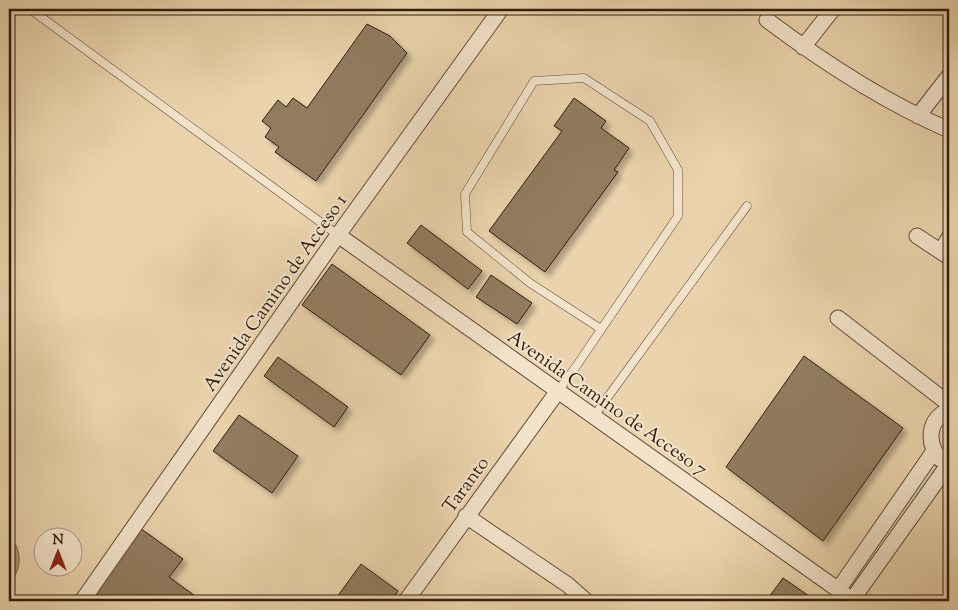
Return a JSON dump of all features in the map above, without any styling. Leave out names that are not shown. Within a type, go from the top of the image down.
[{"type":"street","name":"Avenida Camino de Acceso 1","points":[[82,601],[338,234],[501,9]]},
{"type":"street","points":[[803,47],[833,9]]},
{"type":"street","points":[[767,20],[803,47],[918,116],[949,130]]},
{"type":"street","points":[[918,116],[949,76]]},
{"type":"street","name":"Avenida Camino de Acceso 7","points":[[338,234],[853,600]]},
{"type":"street","points":[[917,236],[945,254],[949,238]]},
{"type":"street","points":[[838,318],[949,404]]},
{"type":"street","name":"Taranto","points":[[412,599],[466,516],[558,391]]},
{"type":"street","points":[[853,600],[949,465],[934,451],[930,442],[933,424],[938,417],[949,410]]},
{"type":"street","points":[[838,590],[934,451]]},
{"type":"street","points":[[466,516],[568,585],[586,601]]},
{"type":"street","points":[[880,528],[896,539]]},
{"type":"lane","points":[[30,9],[338,234]]},
{"type":"lane","points":[[558,391],[601,329],[678,216],[678,170],[650,120],[584,78],[534,81],[465,194],[467,232],[530,283],[601,329]]},
{"type":"lane","points":[[594,416],[747,206]]},
{"type":"shaded area","points":[[9,535],[17,547],[19,560],[16,573],[9,585]]},
{"type":"building","points":[[367,24],[390,36],[407,53],[316,181],[275,152],[279,147],[265,137],[271,128],[262,121],[278,100],[286,107],[293,98],[307,108]]},
{"type":"building","points":[[574,98],[606,121],[601,128],[629,148],[614,170],[618,172],[545,272],[489,231],[562,131],[554,126]]},
{"type":"building","points":[[421,225],[482,271],[468,289],[407,243]]},
{"type":"building","points":[[332,264],[430,335],[401,375],[302,305]]},
{"type":"building","points":[[491,275],[532,303],[517,324],[476,297]]},
{"type":"building","points":[[804,356],[903,428],[823,541],[726,467]]},
{"type":"building","points":[[278,357],[348,407],[334,427],[264,376]]},
{"type":"building","points":[[239,415],[298,456],[272,493],[213,451]]},
{"type":"building","points":[[140,528],[183,559],[169,577],[202,601],[91,601]]},
{"type":"building","points":[[361,564],[398,591],[390,601],[334,601]]},
{"type":"building","points":[[783,578],[816,601],[766,601]]}]
